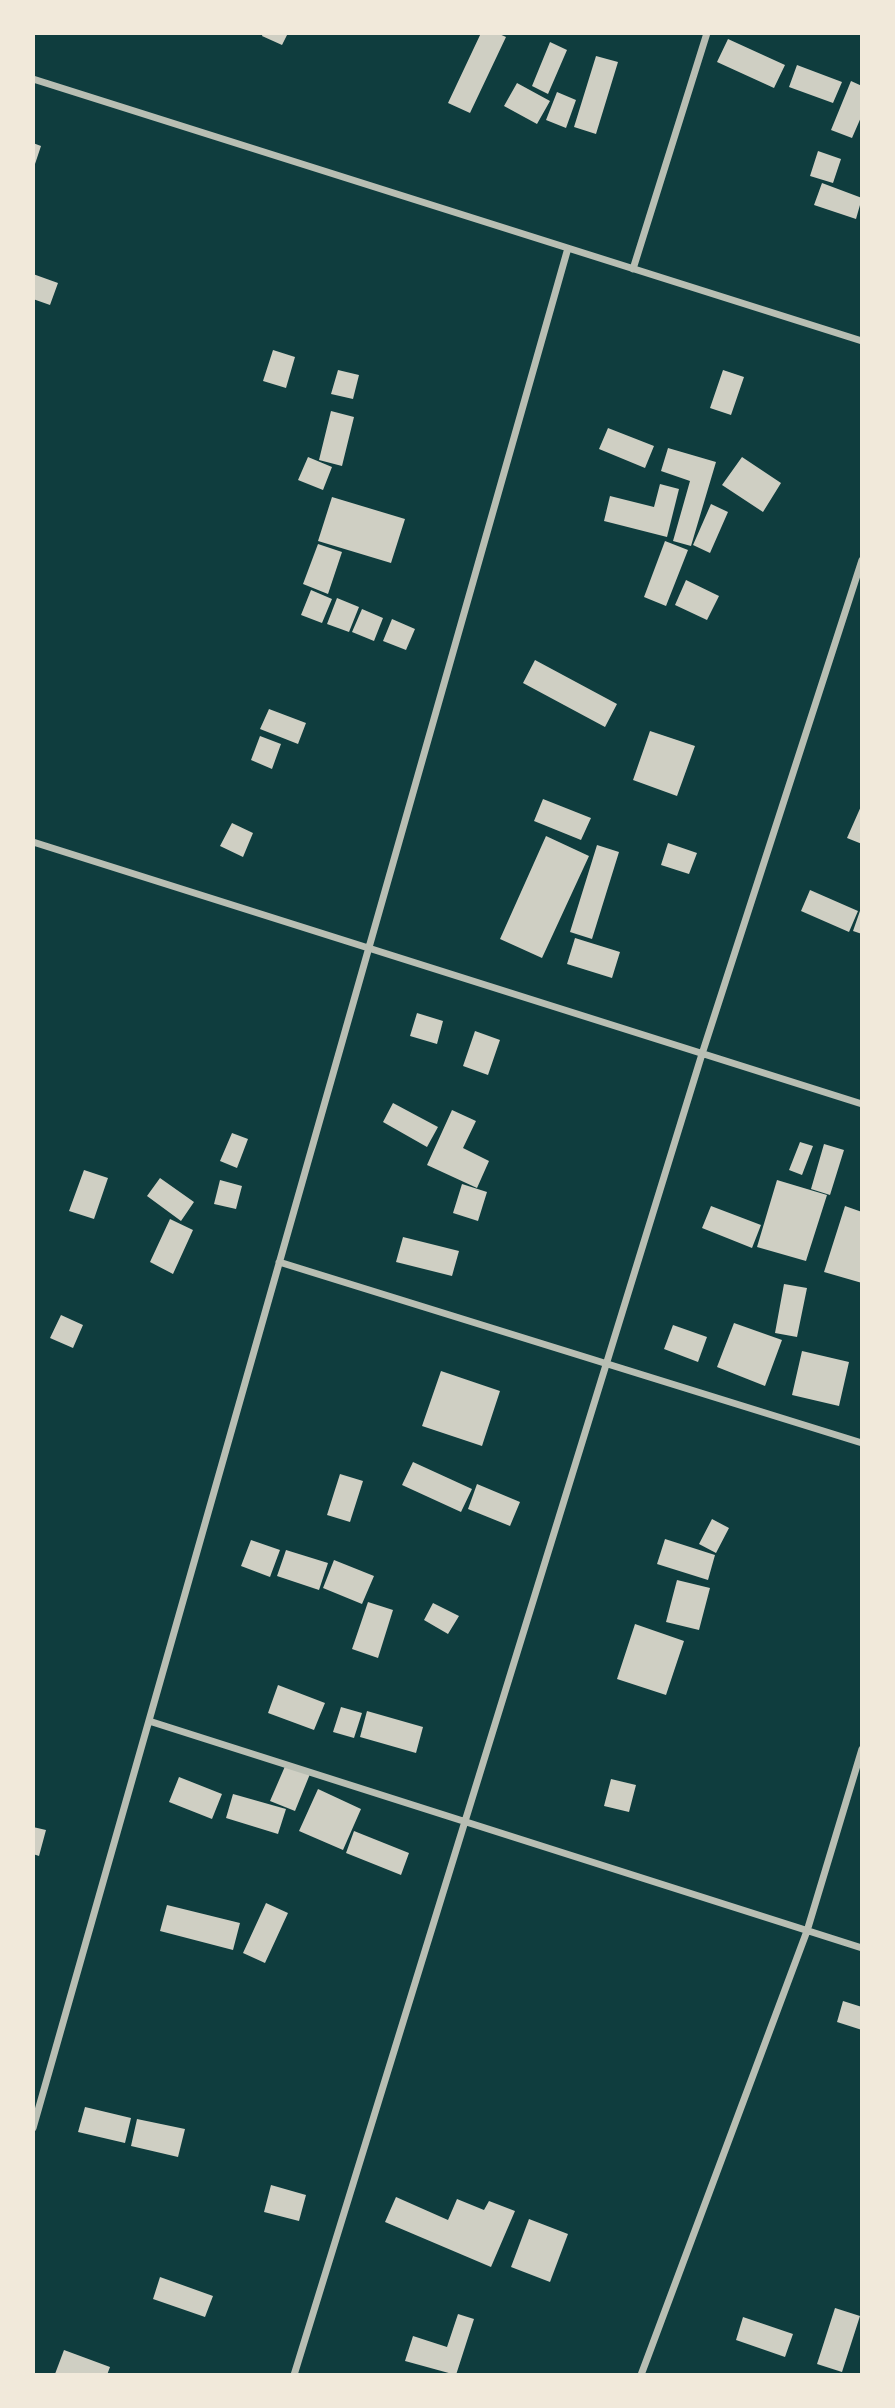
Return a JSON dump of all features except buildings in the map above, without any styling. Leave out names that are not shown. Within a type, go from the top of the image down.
[{"type":"street","points":[[633,269],[707,33]]},
{"type":"street","points":[[33,79],[862,341]]},
{"type":"street","points":[[33,2128],[568,248]]},
{"type":"street","points":[[294,2375],[702,1054],[862,560]]},
{"type":"street","points":[[33,842],[862,1104]]},
{"type":"street","points":[[279,1262],[862,1443]]},
{"type":"street","points":[[149,1721],[862,1948]]},
{"type":"street","points":[[641,2375],[807,1931],[862,1749]]}]
